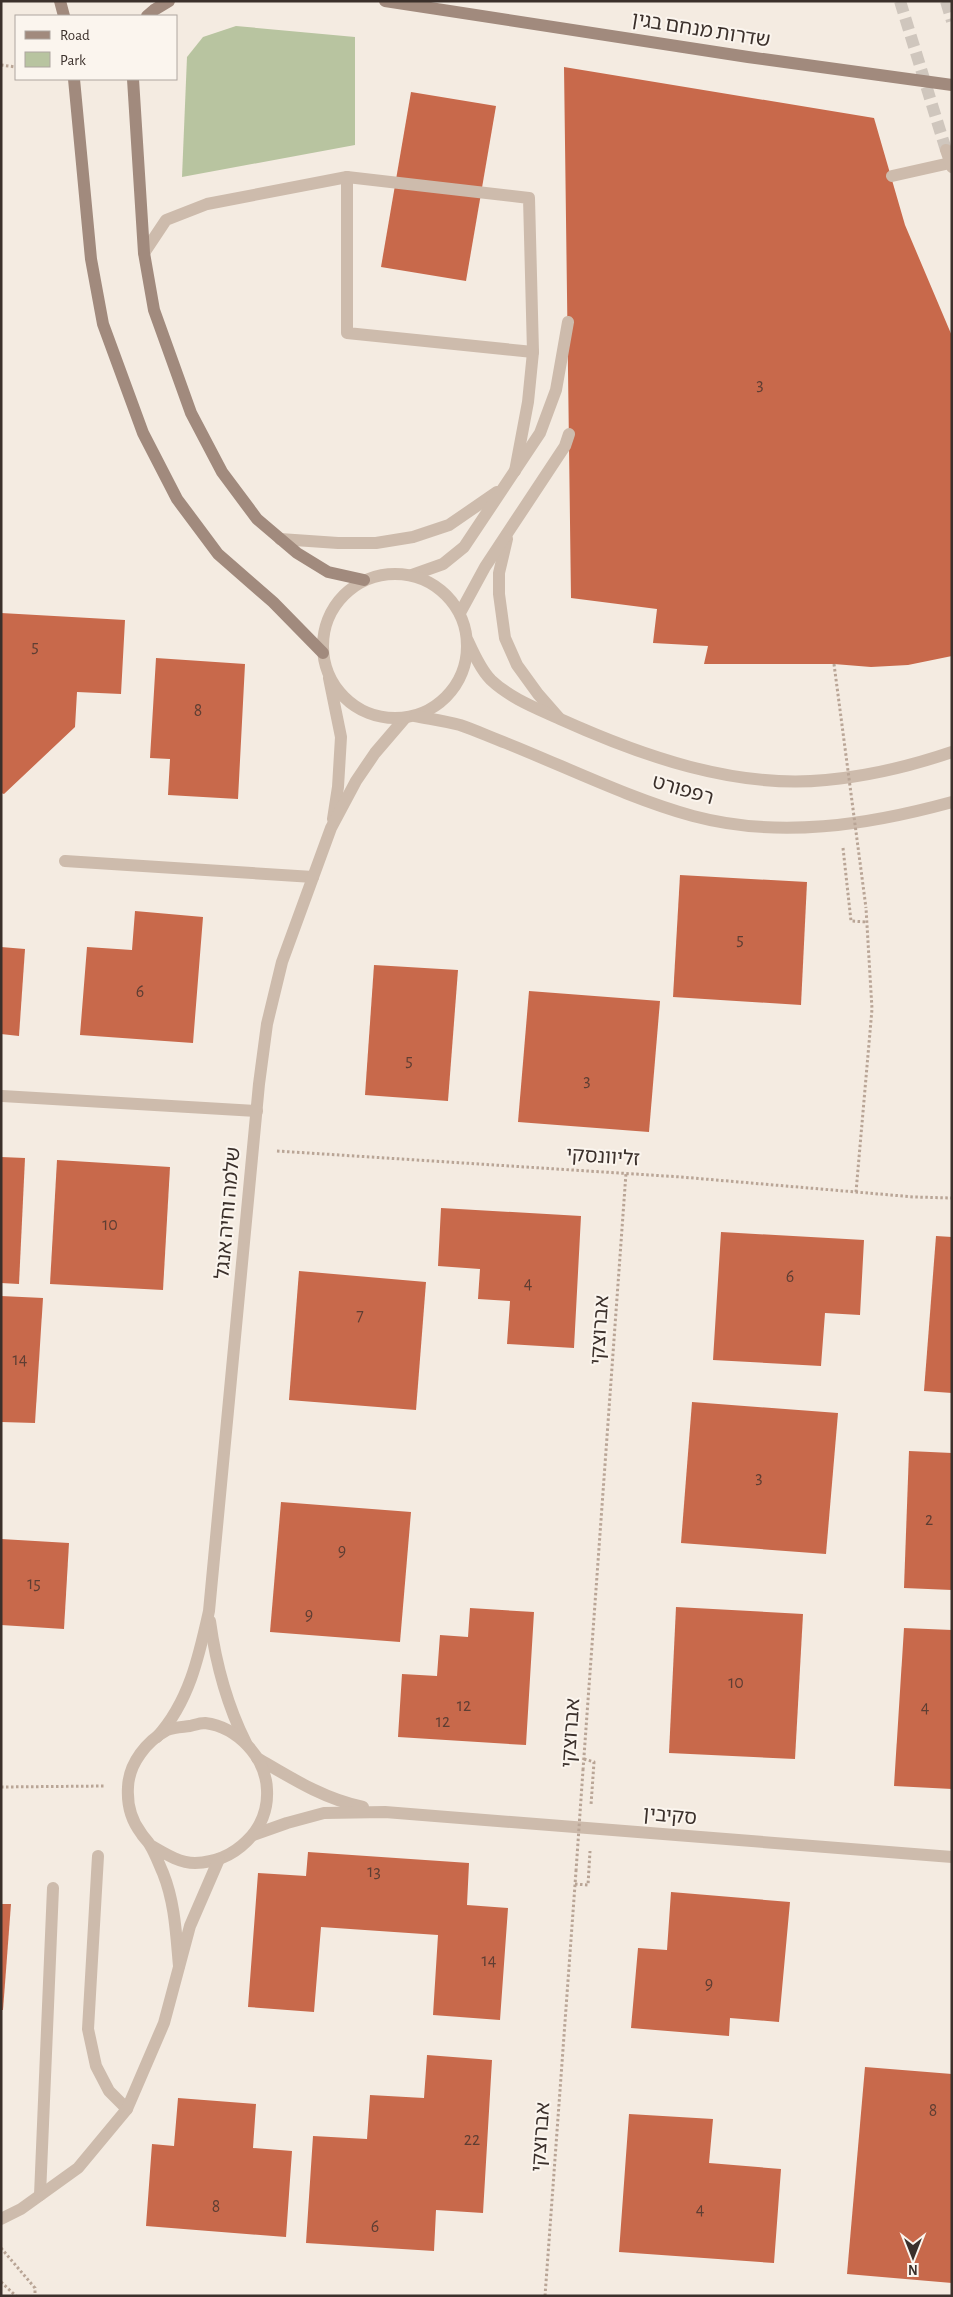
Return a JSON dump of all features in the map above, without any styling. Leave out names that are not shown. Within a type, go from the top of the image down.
[{"type":"main road","points":[[60,1],[64,15]]},
{"type":"main road","points":[[148,15],[169,1]]},
{"type":"main road","name":"שדרות מנחם בגין","points":[[385,1],[748,57],[952,84]]},
{"type":"main road","points":[[74,80],[91,259],[103,324],[143,433],[177,499],[218,554],[273,602],[322,653]]},
{"type":"main road","points":[[133,80],[144,253],[154,310],[191,412],[222,472],[256,519],[297,553],[328,572],[364,580]]},
{"type":"street","points":[[892,176],[951,165],[946,150]]},
{"type":"street","points":[[144,253],[166,220],[207,204],[347,177],[529,198],[533,352],[528,402],[515,471]]},
{"type":"street","points":[[347,177],[347,333],[533,352]]},
{"type":"street","points":[[412,575],[443,564],[464,547],[540,433],[556,390],[568,322]]},
{"type":"street","points":[[460,613],[485,567],[565,446],[570,434]]},
{"type":"street","points":[[280,539],[338,543],[376,543],[412,537],[449,525],[504,488]]},
{"type":"street","points":[[508,532],[499,573],[499,594],[505,638],[517,665],[538,694],[559,718]]},
{"type":"street","points":[[388,574],[412,575],[432,583],[443,592],[460,613],[466,627],[468,641],[467,661],[460,679],[448,695],[433,708],[410,717],[382,718],[361,710],[343,696],[329,678],[322,653],[324,631],[332,610],[346,592],[364,580],[388,574]]},
{"type":"street","name":"רפפורט","points":[[468,641],[490,679],[518,700],[601,737],[648,755],[702,770],[770,781],[826,781],[891,770],[952,752]]},
{"type":"street","name":"שלמה וחיה אנגל","points":[[329,678],[341,737],[338,787],[331,828]]},
{"type":"street","name":"רפפורט","points":[[410,717],[460,725],[648,801],[694,816],[767,827],[840,826],[901,816],[952,802]]},
{"type":"street","name":"שלמה וחיה אנגל","points":[[158,1737],[172,1720],[184,1696],[200,1652],[209,1611],[256,1111],[267,1024],[282,962],[331,828],[356,781],[370,760],[410,717]]},
{"type":"street","points":[[65,861],[313,877]]},
{"type":"street","points":[[2,1096],[256,1111]]},
{"type":"street","name":"שלמה וחיה אנגל","points":[[209,1611],[215,1660],[234,1719],[247,1744]]},
{"type":"street","points":[[150,1845],[171,1858],[195,1863],[219,1859],[241,1848],[253,1835],[264,1814],[267,1790],[262,1766],[247,1744],[227,1730],[204,1723],[169,1729],[149,1743],[134,1762],[128,1786],[129,1810],[139,1832],[150,1845],[163,1874],[172,1903],[178,1966]]},
{"type":"street","name":"סקיבין","points":[[256,1758],[302,1785],[343,1803],[385,1812]]},
{"type":"street","name":"סקיבין","points":[[253,1835],[324,1813],[385,1812],[952,1857]]},
{"type":"street","points":[[98,1856],[88,2029],[96,2066],[109,2091],[127,2109]]},
{"type":"street","points":[[1,2219],[21,2209],[78,2168],[127,2109],[164,2023],[190,1926],[219,1859]]},
{"type":"street","points":[[40,2195],[53,1888]]},
{"type":"path","points":[[1,65],[15,67]]},
{"type":"path","points":[[834,664],[866,908],[872,1009],[856,1192]]},
{"type":"path","points":[[840,826],[851,921],[867,922]]},
{"type":"path","name":"זליוונסקי","points":[[253,1149],[626,1173],[952,1198]]},
{"type":"path","name":"אברוצקי","points":[[545,2296],[626,1173]]},
{"type":"path","points":[[584,1759],[594,1762],[590,1828]]},
{"type":"path","points":[[1,1787],[128,1786]]},
{"type":"path","points":[[561,1826],[561,1838],[580,1840]]},
{"type":"path","points":[[575,1884],[588,1885],[590,1850]]},
{"type":"path","points":[[1,2248],[35,2288],[35,2296]]},
{"type":"path","points":[[1,2282],[16,2296]]},
{"type":"green space","points":[[236,26],[355,37],[355,145],[182,177],[187,57],[203,37]]},
{"type":"building","points":[[564,67],[874,118],[905,225],[952,336],[952,656],[908,665],[871,667],[834,664],[704,664],[708,646],[653,643],[657,609],[571,598]]},
{"type":"building","points":[[411,92],[496,106],[466,281],[381,267]]},
{"type":"building","points":[[1,613],[125,620],[121,694],[77,692],[75,727],[4,794],[1,793]]},
{"type":"building","points":[[156,658],[245,664],[238,799],[168,795],[170,759],[150,758]]},
{"type":"building","points":[[680,875],[807,882],[801,1005],[673,997]]},
{"type":"building","points":[[135,911],[203,917],[193,1043],[80,1035],[87,947],[132,950]]},
{"type":"building","points":[[1,947],[25,949],[19,1036],[1,1034]]},
{"type":"building","points":[[374,965],[458,970],[448,1101],[365,1095]]},
{"type":"building","points":[[529,991],[660,1001],[649,1132],[518,1122]]},
{"type":"building","points":[[1,1157],[25,1158],[19,1284],[1,1283]]},
{"type":"building","points":[[57,1160],[170,1167],[163,1290],[50,1284]]},
{"type":"building","points":[[441,1208],[581,1216],[574,1348],[507,1344],[510,1301],[478,1299],[480,1269],[438,1266]]},
{"type":"building","points":[[721,1232],[864,1240],[860,1315],[825,1313],[821,1366],[713,1360]]},
{"type":"building","points":[[936,1236],[952,1237],[952,1393],[924,1391]]},
{"type":"building","points":[[299,1271],[426,1282],[416,1410],[289,1400]]},
{"type":"building","points":[[1,1296],[43,1298],[35,1423],[1,1422]]},
{"type":"building","points":[[692,1402],[838,1413],[826,1554],[681,1543]]},
{"type":"building","points":[[909,1451],[952,1453],[952,1590],[904,1588]]},
{"type":"building","points":[[281,1502],[411,1512],[400,1642],[270,1632]]},
{"type":"building","points":[[1,1539],[69,1543],[64,1629],[1,1625]]},
{"type":"building","points":[[676,1607],[803,1614],[795,1759],[669,1753]]},
{"type":"building","points":[[470,1608],[534,1612],[526,1745],[398,1737],[402,1674],[437,1676],[440,1635],[468,1637]]},
{"type":"building","points":[[904,1628],[952,1630],[952,1789],[894,1786]]},
{"type":"building","points":[[308,1852],[469,1863],[467,1905],[508,1908],[500,2020],[433,2015],[438,1935],[321,1927],[314,2012],[248,2007],[258,1873],[306,1876]]},
{"type":"building","points":[[671,1892],[790,1902],[779,2022],[730,2018],[729,2036],[631,2028],[638,1948],[667,1950]]},
{"type":"building","points":[[1,1904],[11,1904],[3,2010],[1,2010]]},
{"type":"building","points":[[427,2055],[492,2060],[483,2213],[436,2210],[434,2251],[306,2243],[313,2136],[367,2139],[370,2095],[424,2098]]},
{"type":"building","points":[[865,2067],[952,2074],[952,2283],[847,2274]]},
{"type":"building","points":[[178,2098],[256,2104],[253,2148],[292,2151],[286,2237],[146,2226],[152,2144],[174,2146]]},
{"type":"building","points":[[629,2114],[713,2119],[709,2163],[781,2169],[774,2263],[619,2252]]},
{"type":"tunnel","points":[[900,1],[946,150]]},
{"type":"tunnel","points":[[946,1],[952,21]]}]
